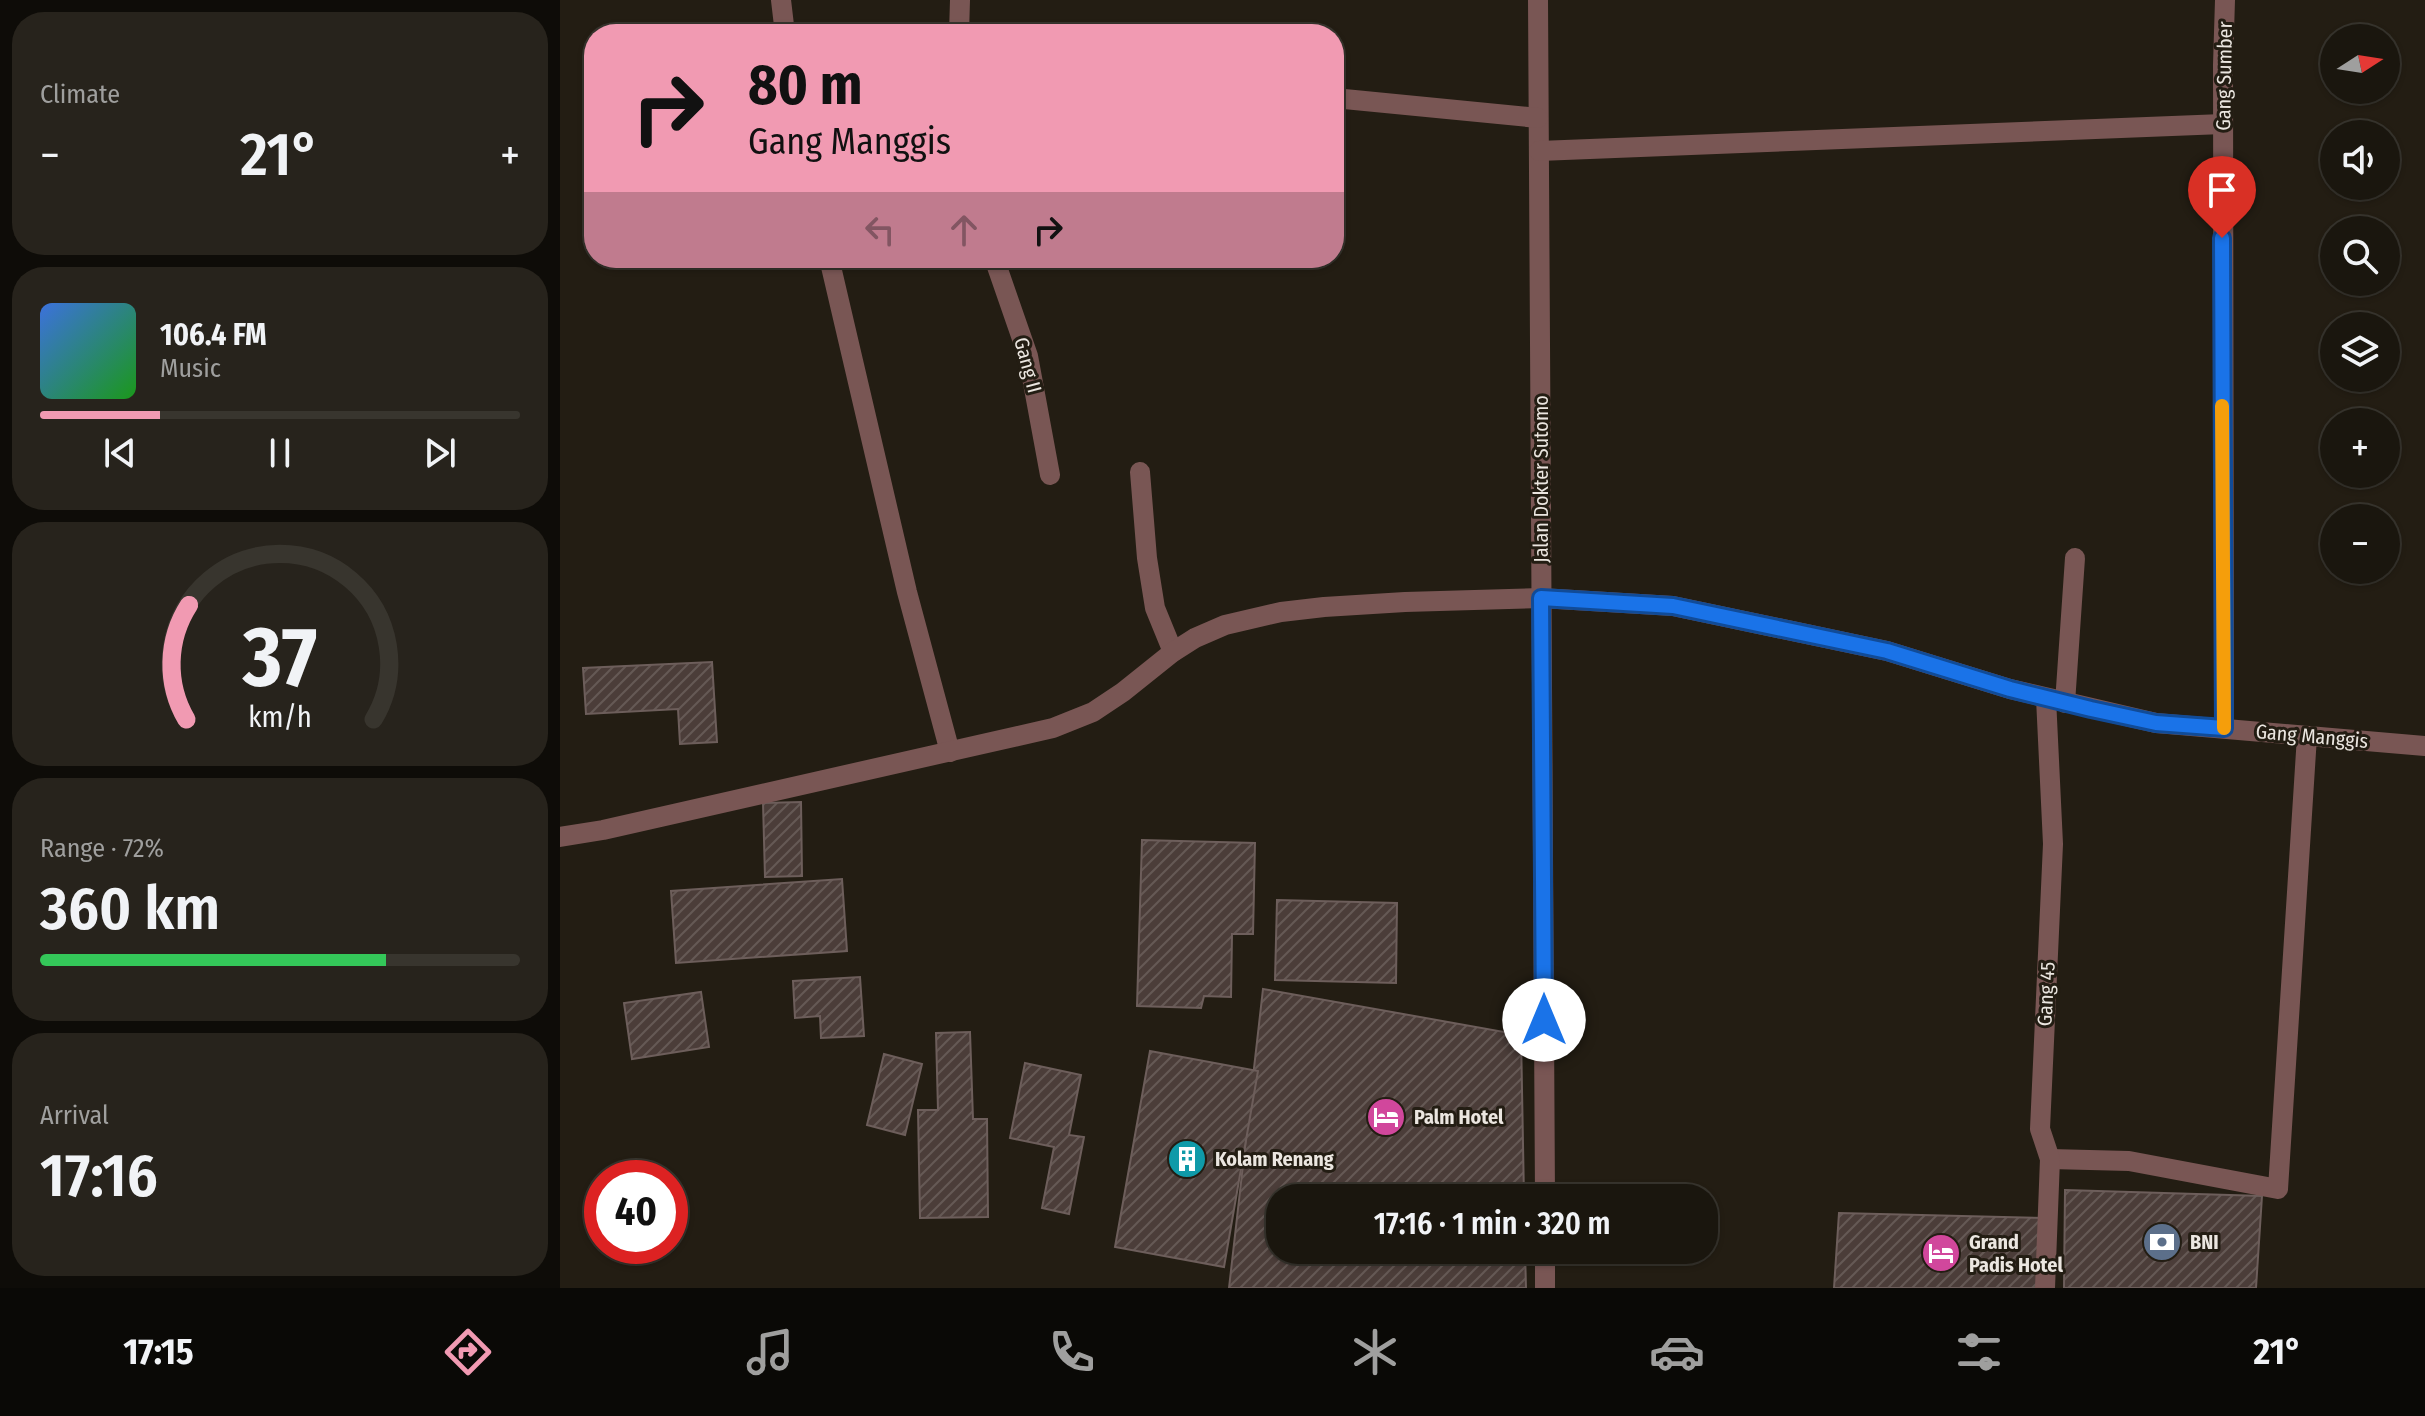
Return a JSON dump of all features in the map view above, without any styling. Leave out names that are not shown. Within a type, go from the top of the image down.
[{"type":"street","points":[[781,0],[784,24]]},
{"type":"street","points":[[959,24],[960,0]]},
{"type":"street","name":"Jalan Dokter Sutomo","points":[[1538,0],[1545,1184]]},
{"type":"street","name":"Gang Sumber","points":[[2224,728],[2225,0]]},
{"type":"street","points":[[1344,99],[1538,118]]},
{"type":"street","points":[[1539,151],[2223,124]]},
{"type":"street","points":[[831,268],[907,592],[950,752]]},
{"type":"street","name":"Gang II","points":[[997,268],[1028,356],[1050,475]]},
{"type":"street","points":[[1140,472],[1147,558],[1155,608],[1173,652]]},
{"type":"street","name":"Gang 45","points":[[2045,1288],[2050,1159],[2040,1129],[2053,844],[2055,700],[2075,558]]},
{"type":"street","name":"Gang Manggis","points":[[560,837],[1053,728],[1093,712],[1173,652],[1225,625],[1281,612],[1405,602],[1541,598],[1673,606],[1887,651],[2055,700],[2156,723],[2425,746]]},
{"type":"street","points":[[2050,1159],[2129,1161],[2278,1189],[2307,736]]},
{"type":"street","points":[[1545,1264],[1545,1288]]},
{"type":"building","points":[[712,662],[717,742],[680,744],[678,709],[586,714],[583,668]]},
{"type":"building","points":[[801,802],[802,876],[765,877],[763,803]]},
{"type":"building","points":[[1142,840],[1255,843],[1253,934],[1232,934],[1231,997],[1204,996],[1201,1008],[1137,1006]]},
{"type":"building","points":[[842,879],[847,951],[676,963],[671,891]]},
{"type":"building","points":[[1277,900],[1397,903],[1396,983],[1275,980]]},
{"type":"building","points":[[860,977],[864,1036],[821,1038],[820,1016],[795,1018],[793,981]]},
{"type":"building","name":"Palm Hotel","points":[[1263,989],[1521,1035],[1524,1184],[1266,1184],[1266,1264],[1525,1264],[1526,1288],[1229,1288]]},
{"type":"building","points":[[701,992],[709,1047],[632,1059],[624,1003]]},
{"type":"building","points":[[970,1032],[973,1119],[987,1119],[988,1217],[920,1218],[918,1110],[938,1110],[936,1033]]},
{"type":"building","name":"Kolam Renang","points":[[1150,1051],[1258,1071],[1224,1267],[1115,1247]]},
{"type":"building","points":[[884,1054],[922,1064],[905,1135],[867,1125]]},
{"type":"building","points":[[1025,1063],[1081,1075],[1069,1135],[1084,1137],[1069,1214],[1042,1208],[1054,1147],[1010,1138]]},
{"type":"building","name":"BNI","points":[[2065,1190],[2262,1196],[2256,1288],[2064,1288]]},
{"type":"building","name":"Grand Padis Hotel","points":[[1839,1213],[2047,1218],[2045,1288],[1834,1288]]},
{"type":"slow traffic","points":[[2222,406],[2224,728]]},
{"type":"place","name":"Palm Hotel","points":[[1386,1117]]},
{"type":"place","name":"Kolam Renang","points":[[1187,1159]]},
{"type":"place","name":"BNI","points":[[2162,1242]]},
{"type":"place","name":"Grand Padis Hotel","points":[[1941,1253]]},
{"type":"route","points":[[1544,1020],[1541,598],[1673,606],[1887,651],[2010,689],[2091,709],[2156,723],[2224,728],[2222,238]]}]
